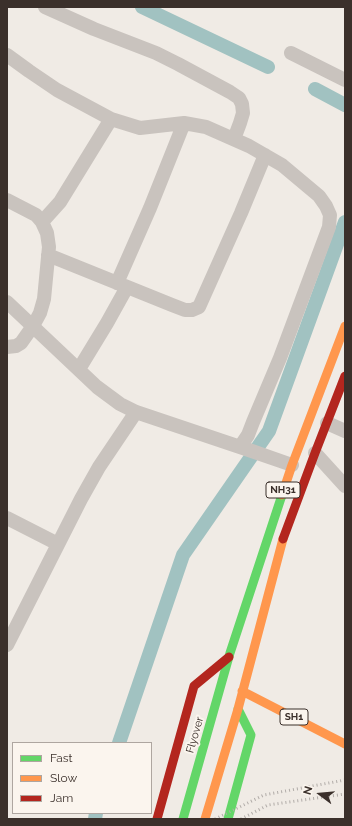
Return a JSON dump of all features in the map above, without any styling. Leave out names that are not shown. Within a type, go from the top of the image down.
[{"type":"main road","name":"NH31","points":[[229,657],[277,507],[345,326]]},
{"type":"main road","name":"NH31","points":[[238,709],[284,537],[345,376]]},
{"type":"main road","points":[[157,819],[194,686],[229,657]]},
{"type":"main road","name":"Flyover","points":[[183,819],[229,657]]},
{"type":"main road","name":"SH1","points":[[242,691],[345,744]]},
{"type":"main road","points":[[205,819],[238,709]]},
{"type":"main road","points":[[228,819],[251,735],[238,709]]},
{"type":"street","points":[[44,7],[94,29],[156,53],[230,92],[238,98],[242,104],[243,113],[234,139]]},
{"type":"street","points":[[291,53],[345,80]]},
{"type":"street","points":[[7,55],[57,90],[111,119],[140,128],[184,122],[206,127],[234,139],[282,165],[319,196],[326,206],[330,215],[329,227],[280,358],[243,448]]},
{"type":"street","points":[[42,222],[60,202],[111,119]]},
{"type":"street","points":[[79,369],[107,323],[184,122]]},
{"type":"street","points":[[48,255],[185,310],[192,310],[199,307],[265,155]]},
{"type":"street","points":[[7,200],[36,215],[42,222],[47,233],[49,247],[44,300],[40,313],[21,343],[16,346],[7,347]]},
{"type":"street","points":[[7,302],[97,387],[120,404],[136,412],[292,465]]},
{"type":"street","points":[[7,645],[81,499],[99,467],[136,412]]},
{"type":"street","points":[[327,423],[345,430]]},
{"type":"street","points":[[315,453],[345,486]]},
{"type":"street","points":[[7,518],[58,544]]},
{"type":"waterway","points":[[142,7],[268,67]]},
{"type":"waterway","points":[[315,89],[345,105]]},
{"type":"waterway","points":[[119,742],[183,555],[269,431],[345,222]]},
{"type":"waterway","points":[[95,819],[96,814]]},
{"type":"railway","points":[[215,819],[264,795],[345,780]]},
{"type":"railway","points":[[241,819],[268,805],[345,794]]},
{"type":"traffic: fast","points":[[183,819],[230,653],[282,495]]},
{"type":"traffic: fast","points":[[228,819],[251,735],[238,709]]},
{"type":"traffic: slow","points":[[282,495],[345,326]]},
{"type":"traffic: slow","points":[[205,819],[238,709],[283,539]]},
{"type":"traffic: slow","points":[[242,691],[345,744]]},
{"type":"traffic: jam","points":[[283,539],[345,376]]},
{"type":"traffic: jam","points":[[157,819],[194,686],[229,657]]}]
